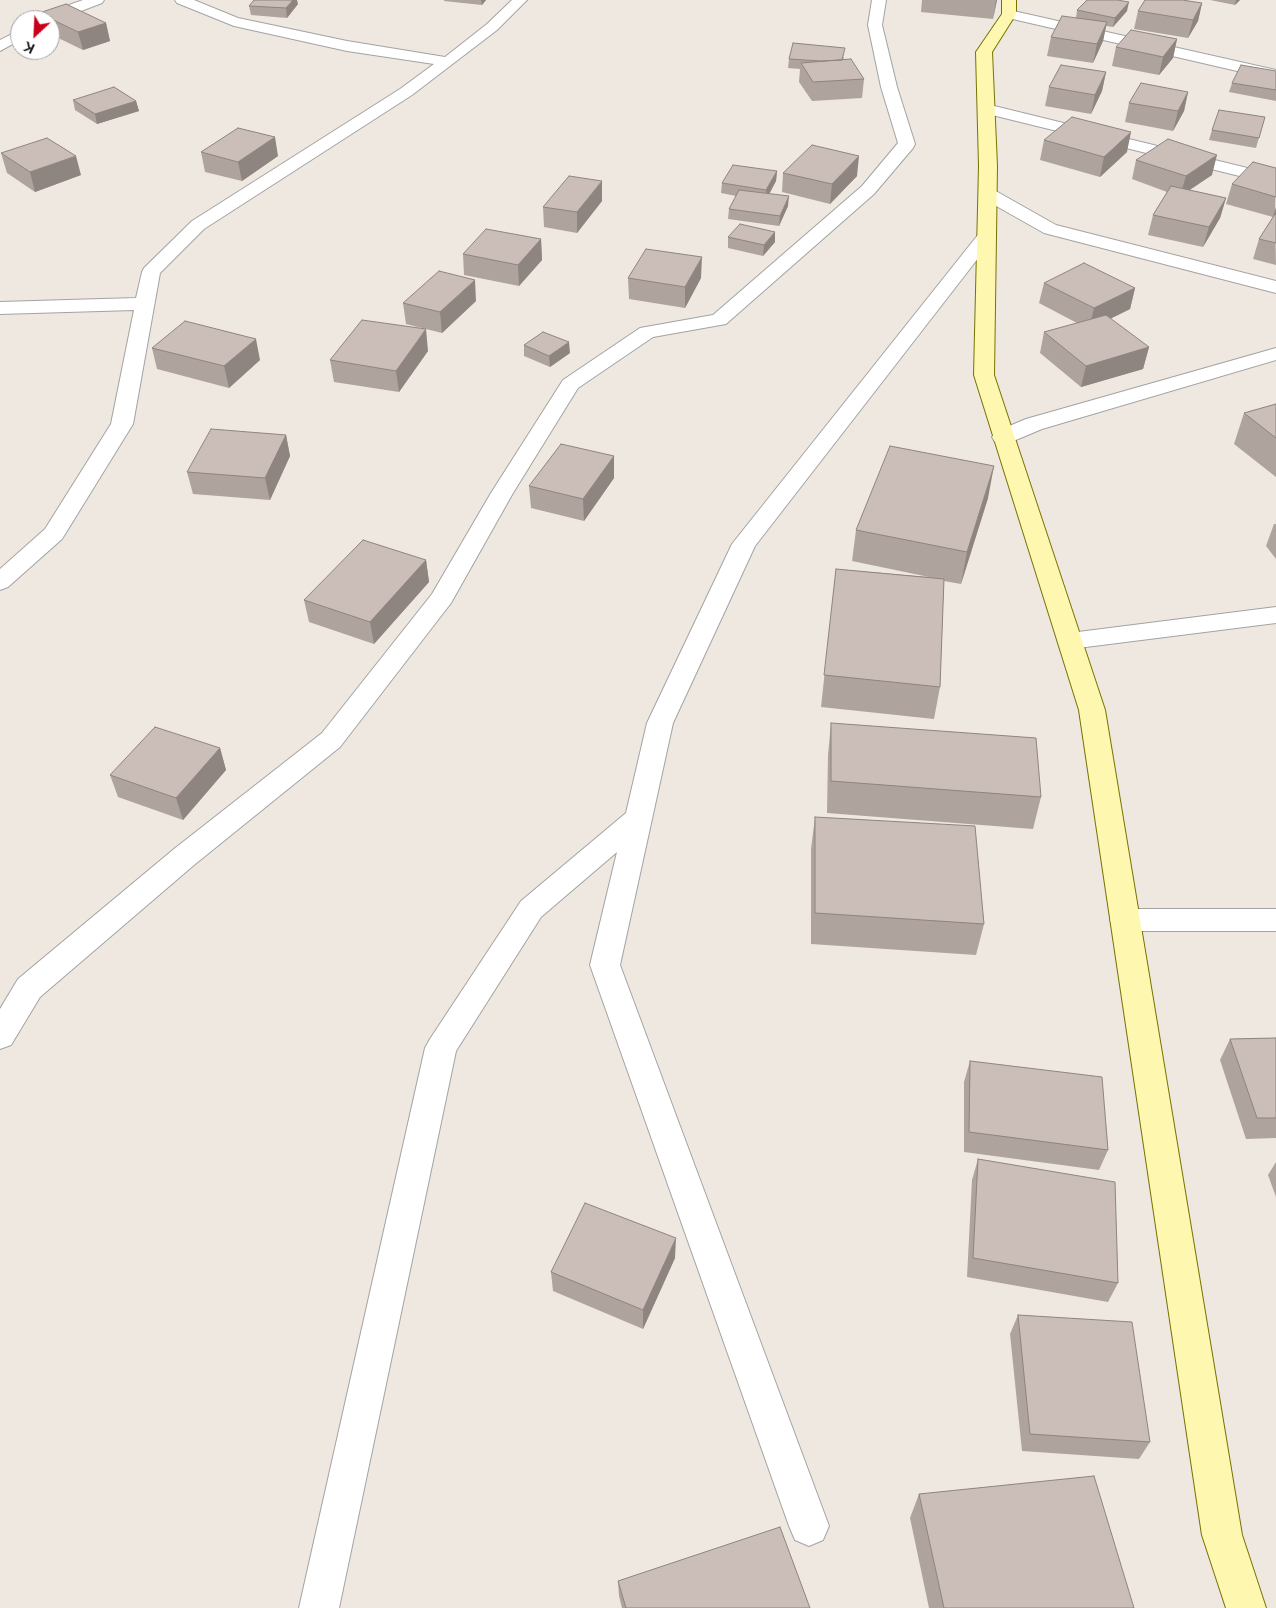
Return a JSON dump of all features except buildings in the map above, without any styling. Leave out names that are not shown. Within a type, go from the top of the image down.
[{"type":"street","points":[[60,13],[97,0]]},
{"type":"street","points":[[182,0],[234,22],[347,46],[448,62]]},
{"type":"street","points":[[0,582],[54,534],[122,424],[151,272],[198,225],[406,92],[492,27],[520,0]]},
{"type":"street","points":[[0,1036],[29,988],[184,857],[331,740],[442,598],[502,492],[570,384],[647,332],[719,320],[875,182],[907,144],[889,87],[875,25],[879,0]]},
{"type":"street","points":[[1246,1608],[1222,1535],[1092,710],[984,375],[988,194],[984,52],[1009,7],[1276,75]]},
{"type":"street","points":[[986,109],[1276,180]]},
{"type":"street","points":[[988,194],[1050,229],[1276,287]]},
{"type":"street","points":[[809,1526],[605,965],[660,723],[744,544],[987,235]]},
{"type":"street","points":[[0,308],[144,304]]},
{"type":"street","points":[[1004,436],[1034,424],[1276,354]]},
{"type":"street","points":[[1070,641],[1276,615]]},
{"type":"street","points":[[319,1608],[441,1048],[531,909],[639,817]]},
{"type":"street","points":[[1125,920],[1276,920]]}]
